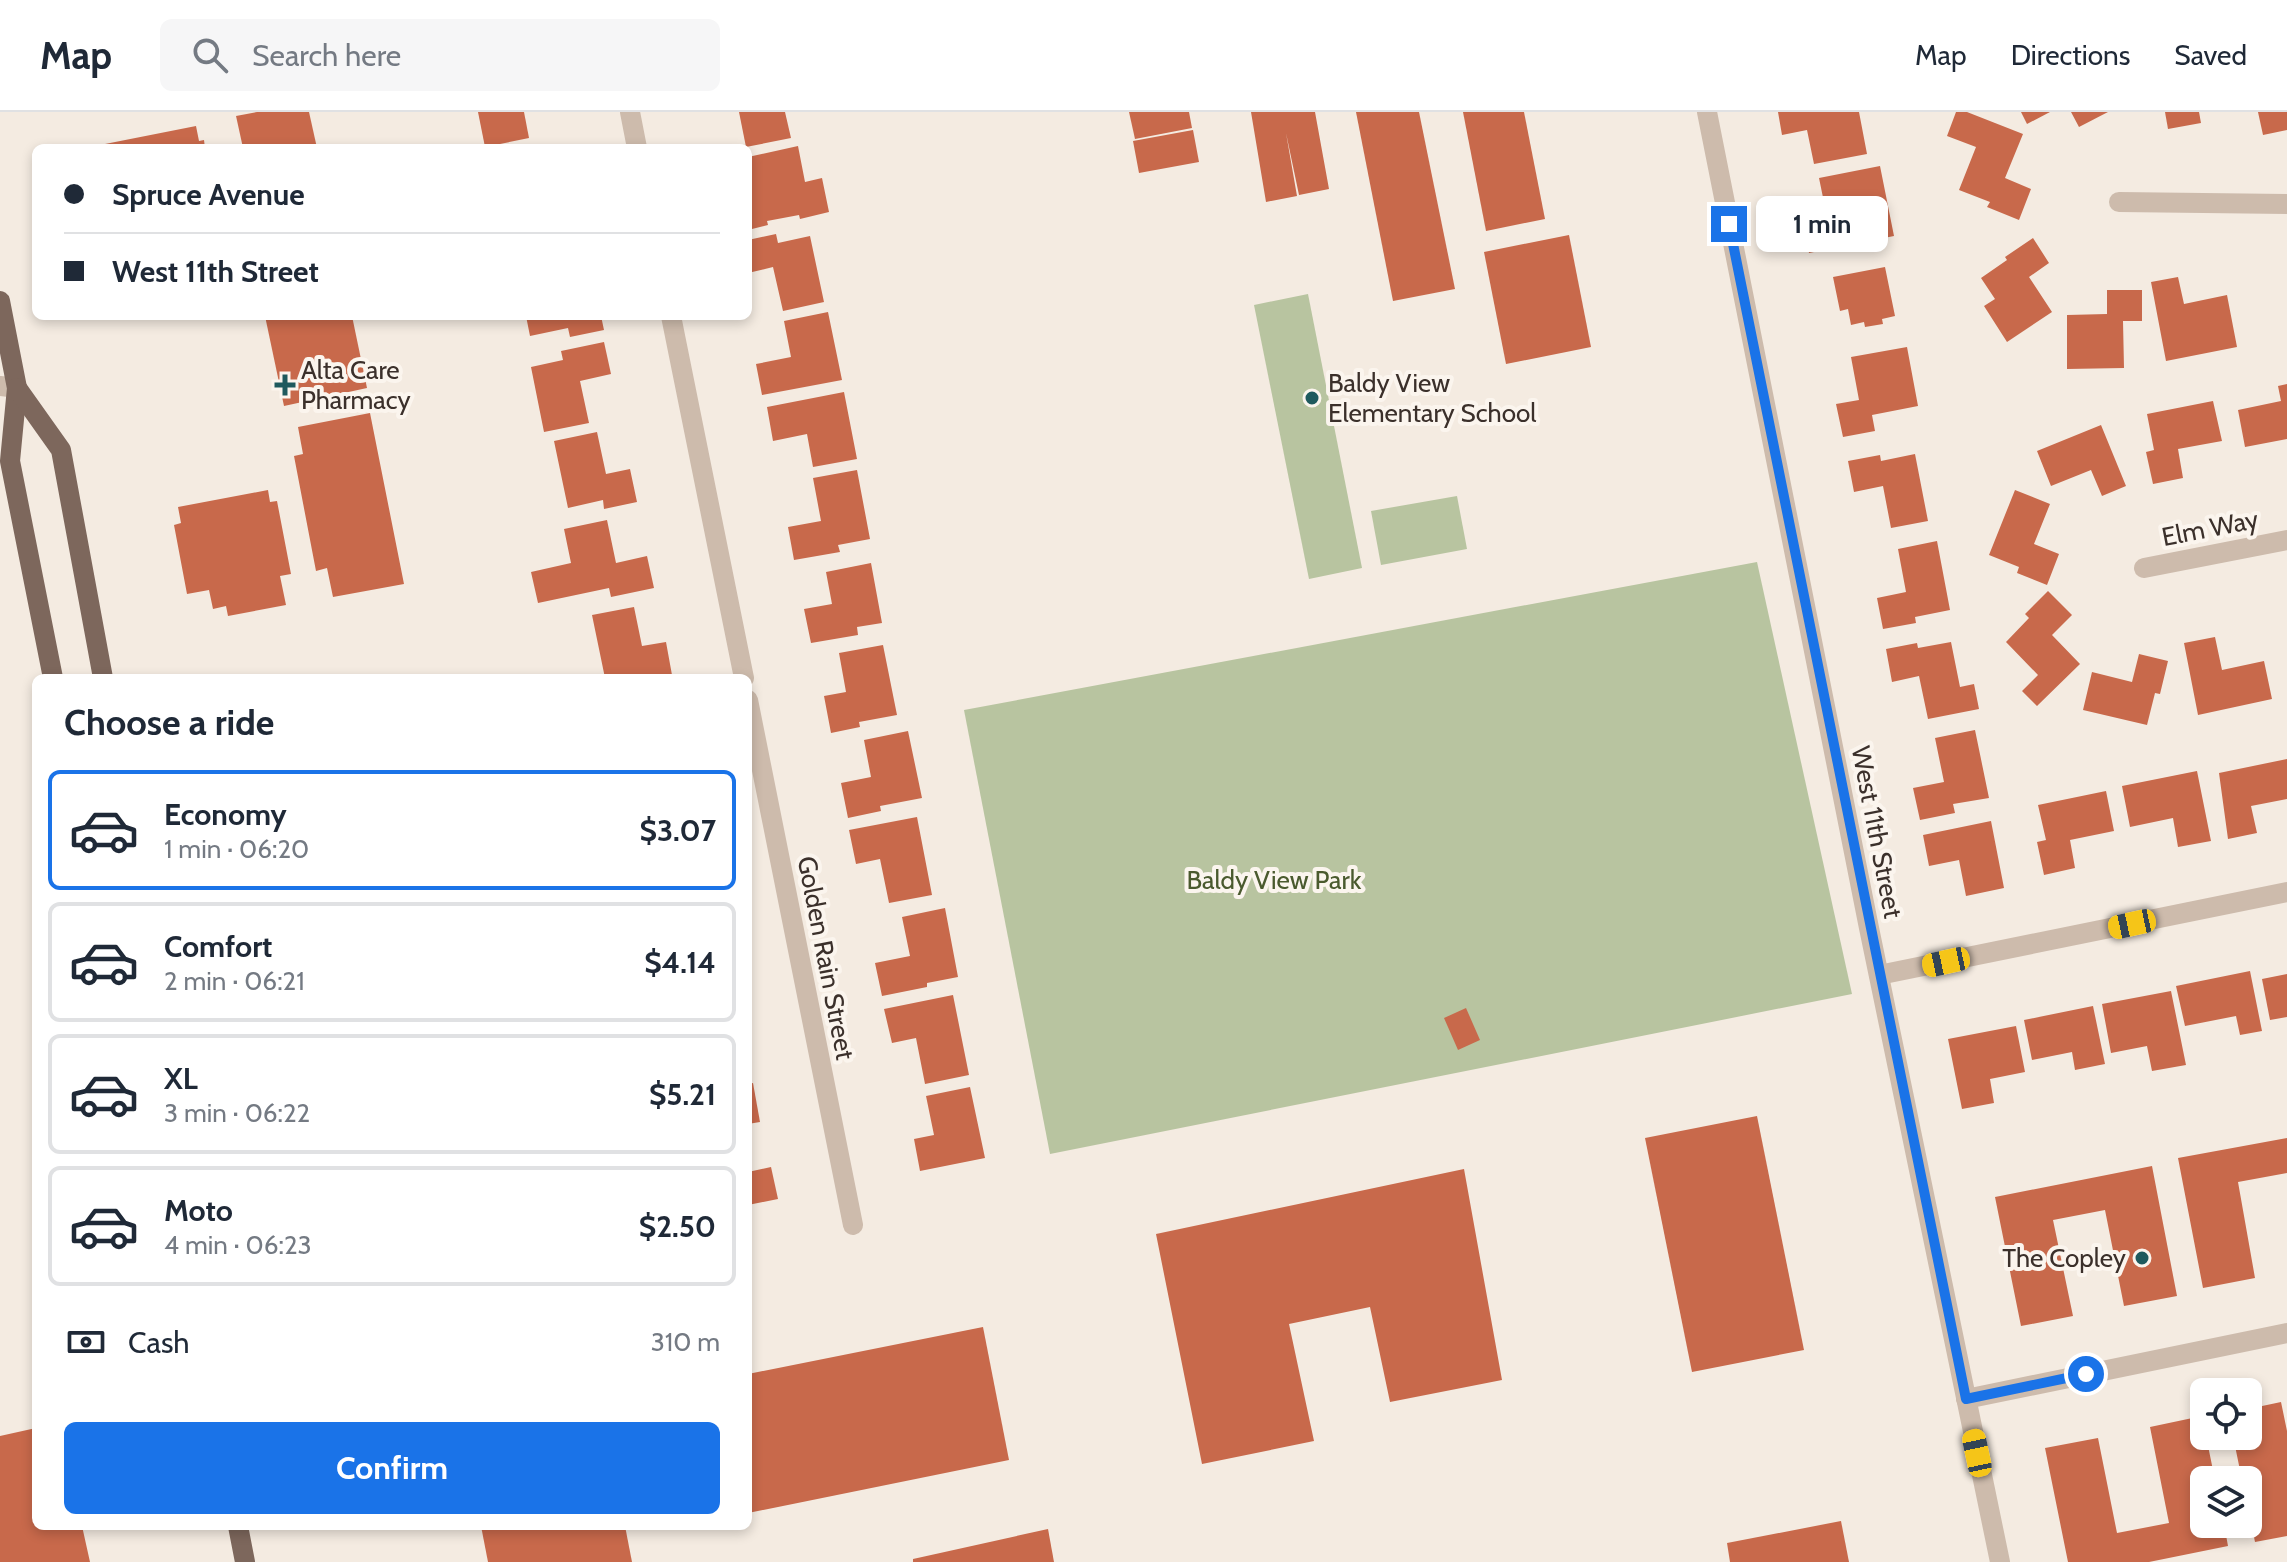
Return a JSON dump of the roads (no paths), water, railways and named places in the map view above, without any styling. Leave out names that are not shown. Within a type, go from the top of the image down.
[{"type":"main road","points":[[0,301],[9,387],[10,461],[52,674]]},
{"type":"main road","points":[[9,387],[61,450],[102,674]]},
{"type":"main road","points":[[239,1530],[245,1562]]},
{"type":"street","points":[[630,112],[636,144]]},
{"type":"street","name":"West 11th Street","points":[[1707,112],[2000,1562]]},
{"type":"street","points":[[2119,202],[2287,204]]},
{"type":"street","points":[[672,320],[743,674]]},
{"type":"street","points":[[0,400],[9,387]]},
{"type":"street","name":"Elm Way","points":[[2144,568],[2287,540]]},
{"type":"street","name":"Golden Rain Street","points":[[752,720],[853,1225]]},
{"type":"street","points":[[1879,975],[2287,892]]},
{"type":"street","points":[[1966,1399],[2287,1333]]},
{"type":"place","name":"Alta Care Pharmacy","points":[[285,385]]},
{"type":"place","name":"Baldy View Elementary School","points":[[1312,398]]},
{"type":"place","name":"The Copley","points":[[2142,1258]]},
{"type":"park label","name":"Baldy View Park","points":[[1274,880]]}]
